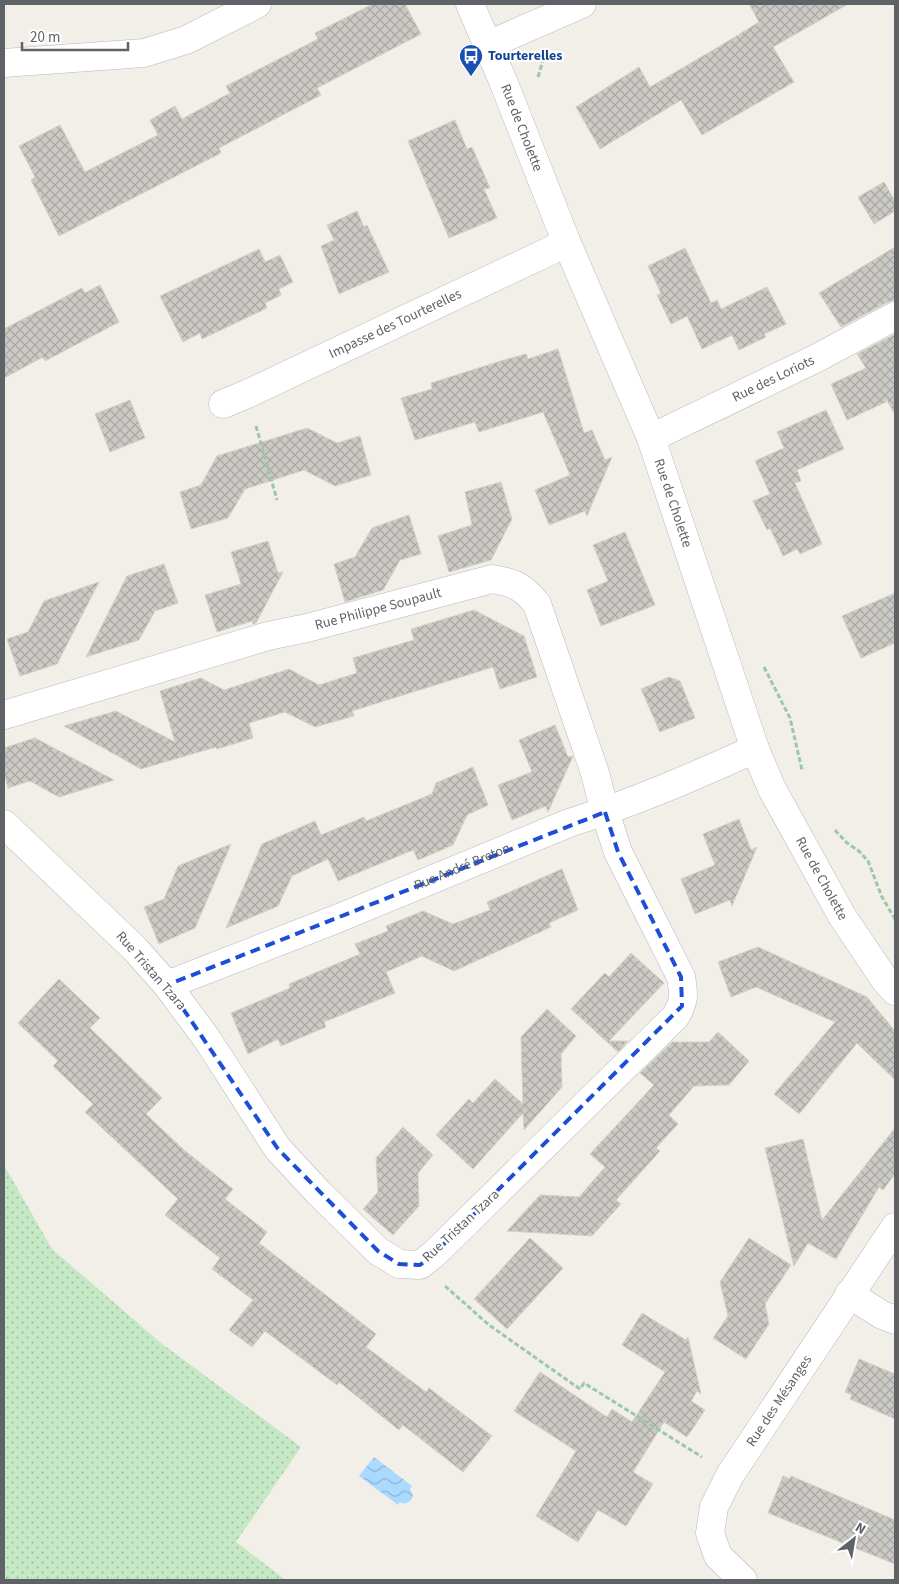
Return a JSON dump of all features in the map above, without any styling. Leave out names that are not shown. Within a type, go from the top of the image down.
[{"type":"street","points":[[4,63],[144,53],[186,40],[257,4]]},
{"type":"street","name":"Rue de Cholette","points":[[470,4],[566,241],[651,438],[755,749],[772,789],[842,916],[885,980],[895,991]]},
{"type":"street","points":[[488,45],[582,4]]},
{"type":"street","name":"Impasse des Tourterelles","points":[[223,404],[552,250],[566,241]]},
{"type":"street","name":"Rue des Loriots","points":[[651,438],[817,358],[895,316]]},
{"type":"street","name":"Rue Philippe Soupault","points":[[4,715],[268,636],[492,580],[516,585],[527,592],[537,604],[595,773],[605,812]]},
{"type":"street","name":"Rue André Breton","points":[[167,985],[334,920],[569,823],[605,812],[755,749]]},
{"type":"street","name":"Rue Tristan Tzara","points":[[4,824],[135,949],[167,985],[207,1039],[278,1149],[318,1192],[378,1250],[398,1264],[420,1265],[456,1233],[675,1016],[682,1006],[684,993],[681,977],[618,852],[605,812]]},
{"type":"street","name":"Rue des Mésanges","points":[[743,1580],[718,1556],[710,1533],[714,1507],[730,1475],[895,1227]]},
{"type":"street","points":[[849,1294],[882,1315],[895,1320]]},
{"type":"path","points":[[247,394],[277,500]]},
{"type":"path","points":[[420,1265],[489,1325],[580,1389],[584,1383],[730,1475]]},
{"type":"highlighted area","points":[[605,812],[618,852],[681,977],[682,1006],[434,1254],[420,1265],[399,1264],[378,1251],[278,1149],[167,985]]},
{"type":"green space","points":[[4,1165],[52,1249],[161,1343],[301,1447],[236,1542],[286,1580],[4,1580]]},
{"type":"water","points":[[374,1457],[412,1486],[410,1489],[413,1496],[410,1501],[406,1503],[400,1502],[398,1505],[359,1476]]},
{"type":"building","points":[[373,4],[405,4],[421,34],[317,88],[321,95],[219,148],[221,153],[59,236],[31,180],[35,177],[19,146],[60,125],[85,172],[158,135],[150,120],[175,106],[182,119],[230,93],[226,86],[318,39],[315,33]]},
{"type":"building","points":[[749,4],[848,4],[773,47],[794,82],[702,135],[681,100],[600,149],[576,107],[639,67],[650,87],[725,43],[759,22]]},
{"type":"building","points":[[455,120],[467,149],[472,147],[490,188],[484,189],[497,218],[449,238],[408,141]]},
{"type":"building","points":[[884,182],[895,201],[895,211],[874,224],[858,197]]},
{"type":"building","points":[[357,211],[364,227],[367,225],[389,272],[339,294],[321,246],[334,240],[327,225]]},
{"type":"building","points":[[895,247],[895,300],[841,327],[819,293]]},
{"type":"building","points":[[685,248],[711,303],[717,300],[721,309],[767,287],[786,324],[764,334],[766,337],[739,350],[732,335],[702,349],[687,316],[671,324],[657,295],[661,293],[648,266]]},
{"type":"building","points":[[259,249],[265,262],[280,255],[293,282],[279,289],[281,295],[265,303],[267,308],[202,339],[200,333],[183,342],[160,296]]},
{"type":"building","points":[[100,285],[119,322],[45,361],[43,357],[4,378],[4,329],[82,288],[85,293]]},
{"type":"building","points":[[895,334],[895,415],[885,397],[886,402],[847,420],[831,384],[866,368],[857,354]]},
{"type":"building","points":[[558,349],[584,433],[592,430],[605,460],[612,457],[587,516],[585,511],[549,525],[535,490],[570,475],[543,412],[479,432],[475,422],[415,440],[401,398],[432,389],[431,383],[504,360],[526,354],[528,359]]},
{"type":"building","points":[[130,400],[145,438],[110,452],[95,414]]},
{"type":"building","points":[[826,410],[844,449],[797,470],[801,481],[795,483],[822,544],[800,554],[797,549],[783,556],[770,528],[767,530],[753,501],[770,494],[755,461],[784,448],[777,432]]},
{"type":"building","points":[[307,428],[337,443],[360,436],[371,475],[335,486],[304,470],[245,489],[228,518],[191,529],[180,492],[201,485],[217,456]]},
{"type":"building","points":[[501,482],[512,519],[491,560],[449,572],[438,536],[472,525],[465,492]]},
{"type":"building","points":[[409,515],[421,554],[400,560],[383,590],[345,602],[334,564],[355,557],[372,528]]},
{"type":"building","points":[[625,532],[655,605],[601,626],[587,590],[608,581],[593,545]]},
{"type":"building","points":[[268,541],[278,573],[283,572],[256,623],[253,624],[252,621],[217,632],[205,595],[241,584],[231,552]]},
{"type":"building","points":[[164,564],[178,603],[155,611],[139,640],[86,657],[127,576]]},
{"type":"building","points":[[99,582],[57,664],[20,676],[7,639],[28,632],[44,601]]},
{"type":"building","points":[[895,593],[895,643],[861,658],[842,616]]},
{"type":"building","points":[[474,610],[524,636],[537,677],[500,689],[493,667],[352,711],[354,716],[315,727],[285,712],[249,723],[253,738],[141,769],[64,726],[116,711],[175,742],[160,691],[201,678],[224,690],[289,669],[319,685],[357,673],[353,658],[414,640],[411,629]]},
{"type":"building","points":[[669,677],[680,681],[695,718],[660,732],[641,689]]},
{"type":"building","points":[[555,725],[568,757],[573,756],[548,812],[546,806],[512,820],[498,785],[532,772],[519,740]]},
{"type":"building","points":[[35,738],[114,780],[59,797],[30,781],[8,788],[4,772],[4,748]]},
{"type":"building","points":[[473,767],[488,805],[467,815],[453,845],[418,860],[413,850],[338,881],[328,859],[292,876],[278,906],[226,928],[262,844],[315,821],[321,835],[364,817],[366,821],[432,794],[436,783]]},
{"type":"building","points":[[739,819],[751,850],[757,847],[732,906],[730,900],[695,914],[681,879],[715,865],[703,834]]},
{"type":"building","points":[[231,844],[195,928],[159,944],[144,907],[164,899],[178,866]]},
{"type":"building","points":[[562,869],[578,910],[549,923],[551,927],[454,971],[422,956],[386,972],[395,993],[324,1022],[326,1027],[281,1046],[278,1039],[248,1054],[231,1013],[290,988],[289,984],[360,954],[355,944],[388,931],[386,926],[423,911],[453,924],[490,910],[487,902]]},
{"type":"building","points":[[758,947],[867,997],[895,1031],[895,1080],[857,1043],[799,1114],[774,1094],[835,1022],[756,987],[731,997],[718,962]]},
{"type":"building","points":[[631,953],[664,983],[609,1041],[628,1041],[618,1052],[571,1009],[605,973],[609,977]]},
{"type":"building","points":[[59,979],[100,1018],[90,1028],[162,1098],[146,1114],[184,1150],[233,1189],[225,1199],[267,1232],[259,1243],[376,1334],[366,1347],[426,1392],[429,1388],[492,1436],[463,1472],[403,1425],[399,1430],[339,1382],[337,1385],[265,1331],[252,1347],[229,1330],[253,1300],[212,1269],[220,1258],[165,1215],[178,1199],[85,1112],[93,1104],[53,1066],[58,1061],[18,1023]]},
{"type":"building","points":[[547,1009],[576,1036],[561,1054],[562,1087],[524,1130],[523,1113],[473,1169],[436,1135],[469,1099],[473,1103],[495,1079],[523,1104],[521,1037]]},
{"type":"building","points":[[718,1032],[749,1061],[729,1085],[694,1086],[669,1115],[678,1124],[656,1148],[660,1151],[616,1200],[621,1204],[592,1236],[507,1231],[540,1195],[579,1197],[605,1167],[590,1154],[654,1085],[640,1073],[672,1042],[709,1042]]},
{"type":"building","points":[[403,1127],[433,1155],[418,1173],[419,1206],[393,1235],[363,1209],[378,1192],[376,1158]]},
{"type":"building","points":[[895,1128],[895,1174],[883,1190],[879,1187],[836,1259],[808,1243],[794,1266],[765,1148],[803,1139],[822,1220]]},
{"type":"building","points":[[530,1238],[563,1268],[507,1329],[474,1299]]},
{"type":"building","points":[[749,1238],[791,1265],[765,1304],[769,1324],[746,1359],[713,1338],[728,1316],[720,1282]]},
{"type":"building","points":[[642,1313],[686,1340],[688,1337],[701,1394],[697,1391],[691,1401],[705,1410],[687,1437],[664,1422],[633,1472],[653,1484],[626,1526],[598,1510],[578,1542],[536,1516],[576,1451],[514,1411],[540,1372],[607,1417],[612,1409],[632,1422],[665,1372],[622,1345]]},
{"type":"building","points":[[859,1359],[895,1374],[895,1419],[850,1399],[852,1395],[845,1392]]},
{"type":"building","points":[[783,1476],[790,1479],[791,1476],[895,1520],[895,1564],[768,1513]]},
{"type":"place","name":"Tourterelles","points":[[471,77]]}]
